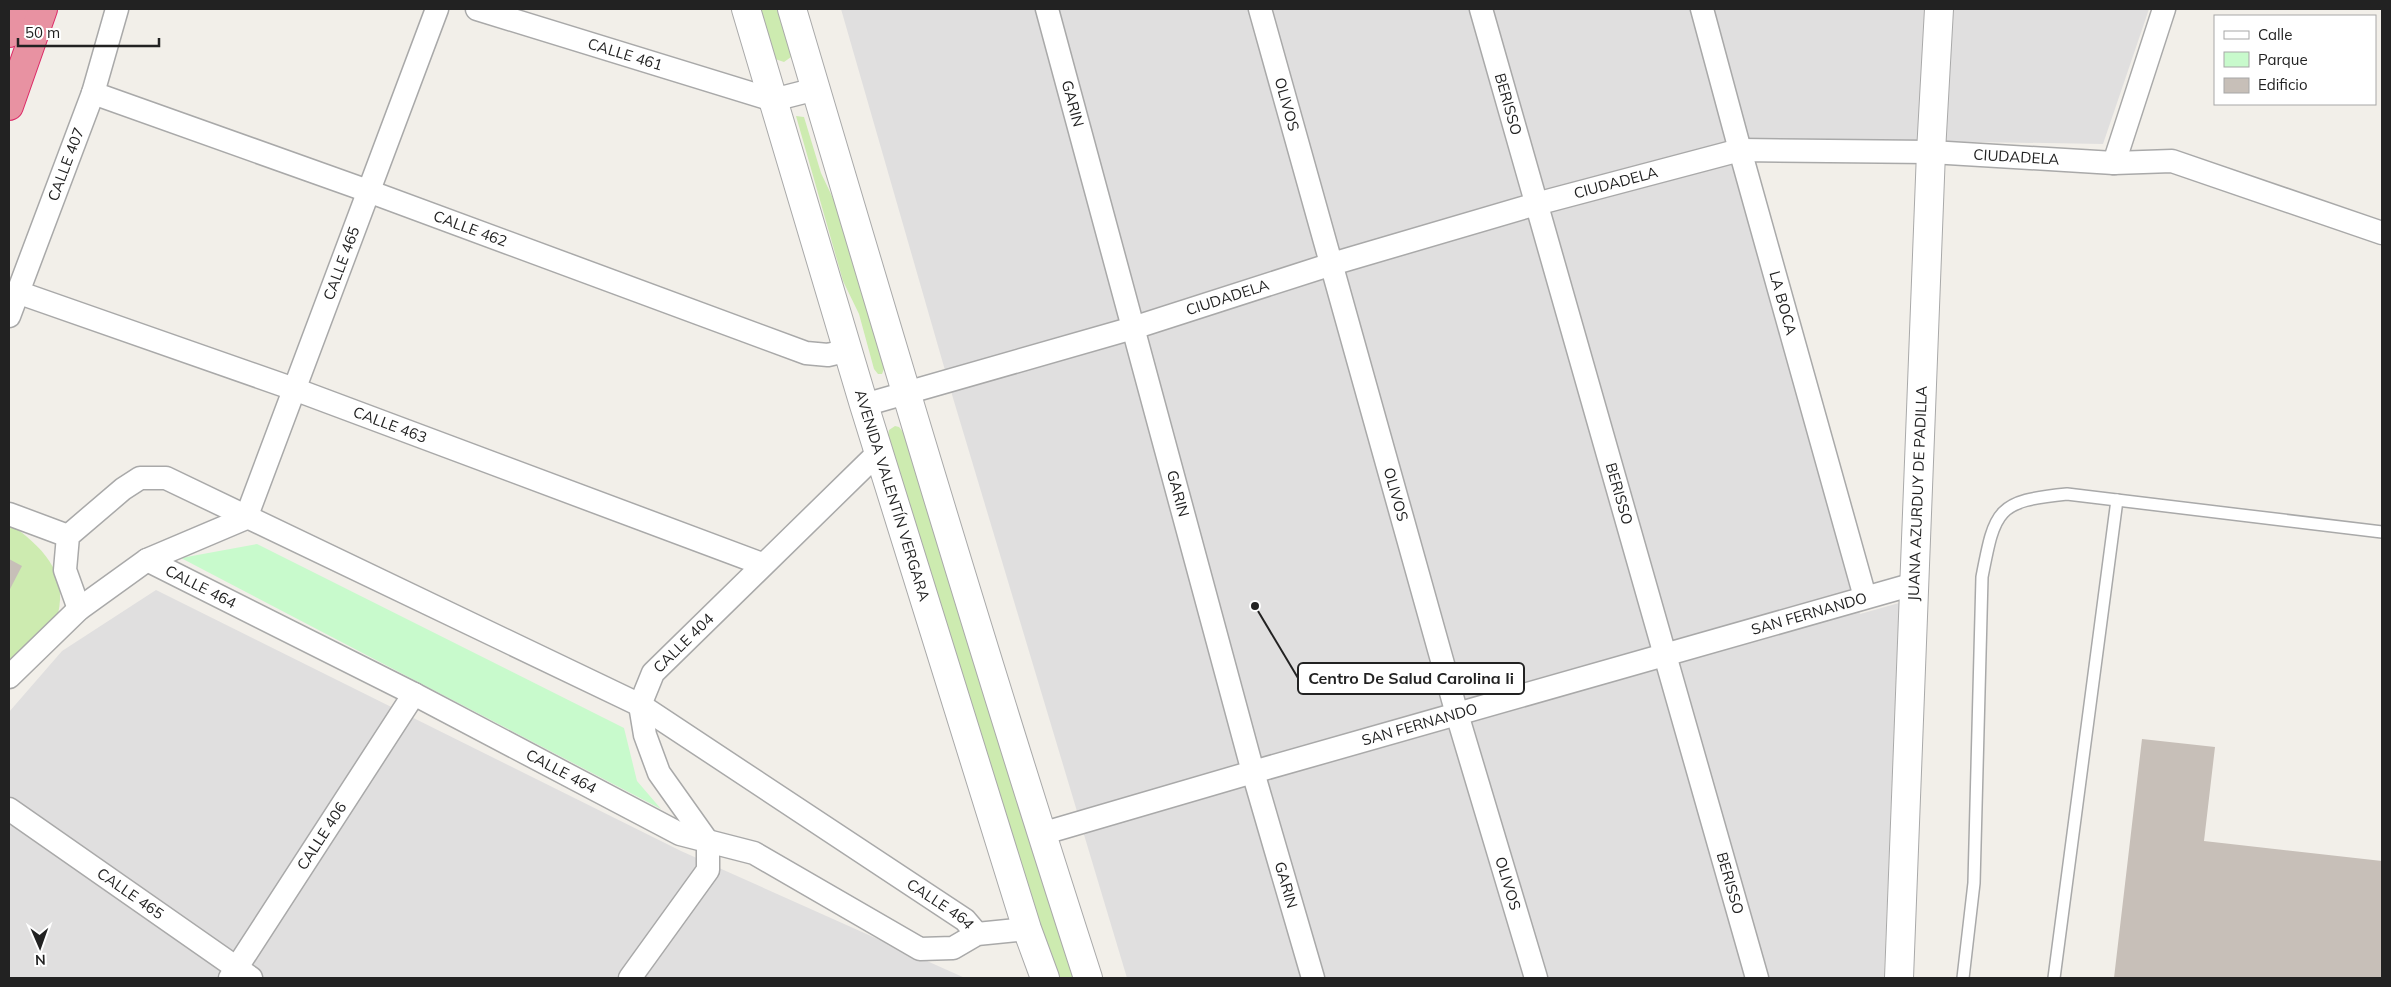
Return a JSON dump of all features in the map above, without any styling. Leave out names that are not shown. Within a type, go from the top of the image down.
[{"type":"highway","points":[[9,33],[17,9]]},
{"type":"highway","points":[[9,106],[43,9]]},
{"type":"street","name":"CALLE 407","points":[[9,316],[93,93],[117,9]]},
{"type":"street","name":"CALLE 465","points":[[246,518],[437,9]]},
{"type":"street","name":"CALLE 461","points":[[477,9],[773,100]]},
{"type":"street","name":"AVENIDA VALENTÍN VERGARA","points":[[746,9],[864,405],[1027,929],[1044,978]]},
{"type":"street","points":[[792,9],[905,392],[1041,834],[1088,978]]},
{"type":"street","name":"GARIN","points":[[1046,9],[1253,772],[1313,978]]},
{"type":"street","name":"OLIVOS","points":[[1260,9],[1457,714],[1536,978]]},
{"type":"street","name":"BERISSO","points":[[1481,9],[1757,978]]},
{"type":"street","name":"LA BOCA","points":[[1702,9],[1865,597]]},
{"type":"street","name":"JUANA AZURDUY DE PADILLA","points":[[1899,978],[1931,152],[1939,9]]},
{"type":"street","points":[[2114,162],[2164,9]]},
{"type":"street","points":[[773,100],[816,89]]},
{"type":"street","name":"CALLE 462","points":[[93,93],[368,191],[806,353],[828,355],[849,350]]},
{"type":"street","name":"CIUDADELA","points":[[864,405],[1133,328],[1332,264],[1536,204],[1740,150],[1931,152],[2114,162],[2172,161],[2382,233]]},
{"type":"street","name":"CALLE 463","points":[[17,292],[294,390],[762,564]]},
{"type":"street","name":"CALLE 404","points":[[640,705],[653,672],[879,452]]},
{"type":"street","name":"CALLE 464","points":[[68,536],[123,489],[140,478],[166,478],[246,518],[640,705],[964,920],[977,934]]},
{"type":"street","points":[[9,514],[68,536],[65,570],[79,609]]},
{"type":"street","points":[[9,677],[79,609],[147,560],[246,518]]},
{"type":"street","name":"CALLE 464","points":[[147,560],[414,694],[680,834],[754,853],[920,949],[953,948],[977,934],[1027,929]]},
{"type":"street","name":"SAN FERNANDO","points":[[1041,834],[1914,584]]},
{"type":"street","name":"CALLE 406","points":[[239,975],[414,694]]},
{"type":"street","points":[[630,978],[708,870],[708,842],[659,774],[645,735],[640,705]]},
{"type":"street","name":"CALLE 465","points":[[9,809],[239,975]]},
{"type":"lane","points":[[1963,978],[1974,883],[1982,577],[1997,519],[2012,504],[2032,498],[2067,494],[2382,532]]},
{"type":"lane","points":[[2054,978],[2117,500]]},
{"type":"shaded area","points":[[841,9],[2149,9],[2103,144],[1725,138],[1860,614],[1899,603],[1884,978],[1127,978],[953,398]]},
{"type":"shaded area","points":[[156,590],[681,851],[965,978],[9,978],[9,712],[62,651]]},
{"type":"green space","points":[[760,9],[777,9],[791,57],[784,62],[775,59]]},
{"type":"green space","points":[[796,116],[804,117],[821,173],[839,211],[885,366],[882,374],[878,374],[874,369],[859,314],[843,281]]},
{"type":"green space","points":[[895,426],[899,427],[903,432],[1074,978],[1056,978],[887,441],[889,430]]},
{"type":"green space","points":[[9,523],[32,541],[49,561],[59,585],[60,599],[58,614],[9,666]]},
{"type":"green space","points":[[257,544],[624,728],[637,781],[661,809],[181,558]]},
{"type":"building","points":[[9,559],[22,566],[9,591]]},
{"type":"building","points":[[2142,739],[2215,747],[2204,841],[2382,861],[2382,978],[2114,978]]},
{"type":"place","name":"Centro De Salud Carolina Ii","points":[[1255,606]]}]
